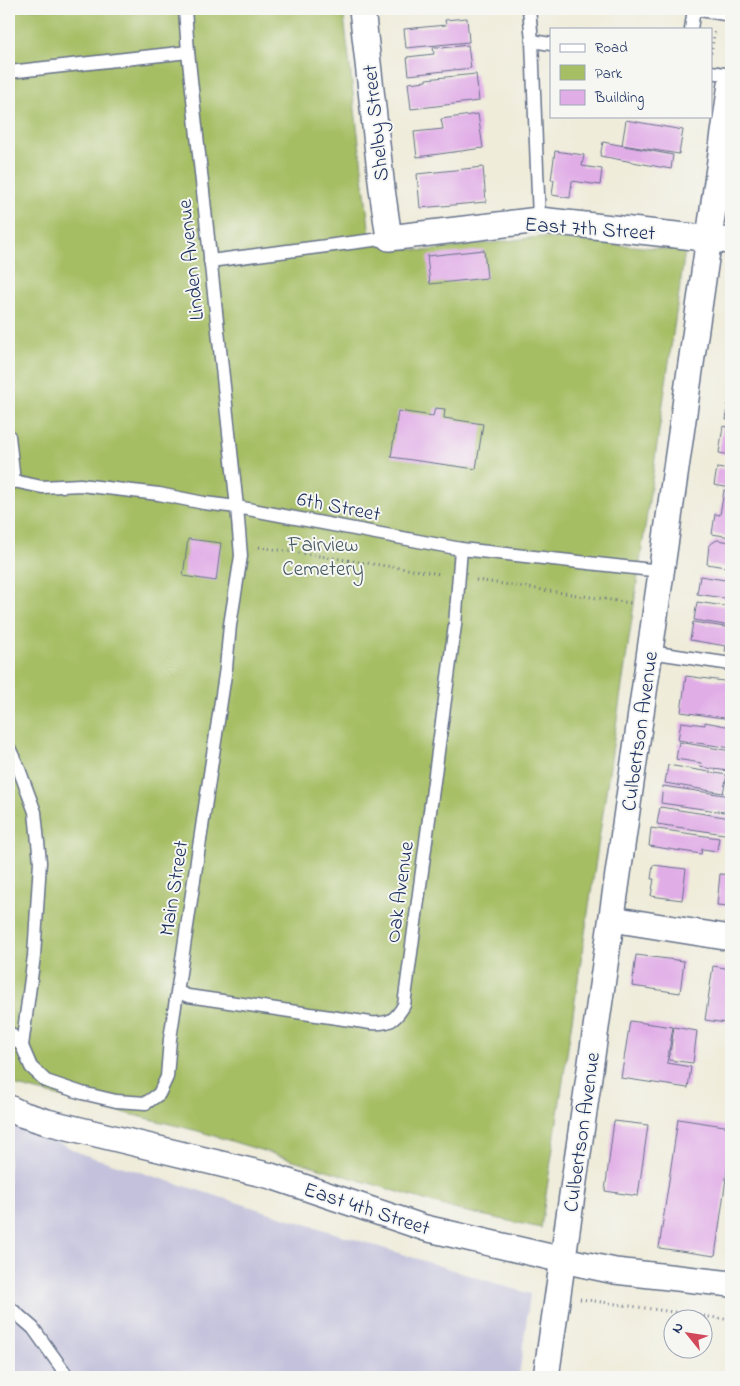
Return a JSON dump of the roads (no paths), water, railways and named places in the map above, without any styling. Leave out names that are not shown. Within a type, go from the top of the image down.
[{"type":"street","name":"Shelby Street","points":[[362,9],[389,238]]},
{"type":"street","name":"Culbertson Avenue","points":[[546,1377],[662,571],[720,240],[731,84]]},
{"type":"street","name":"East 7th Street","points":[[389,238],[539,220],[720,240]]},
{"type":"street","points":[[612,919],[731,938]]},
{"type":"street","name":"East 4th Street","points":[[9,1108],[47,1122],[271,1176],[425,1228],[615,1270],[731,1284]]},
{"type":"lane","name":"Linden Avenue","points":[[185,9],[237,507]]},
{"type":"lane","points":[[529,9],[539,220]]},
{"type":"lane","points":[[691,28],[694,9],[731,15]]},
{"type":"lane","points":[[532,41],[550,44]]},
{"type":"lane","points":[[9,72],[188,52]]},
{"type":"lane","points":[[712,72],[731,75]]},
{"type":"lane","points":[[210,261],[389,238]]},
{"type":"lane","points":[[9,436],[11,481]]},
{"type":"lane","name":"6th Street","points":[[11,481],[42,487],[80,484],[159,494],[461,549],[662,571]]},
{"type":"lane","name":"Main Street","points":[[9,1032],[22,1046],[32,1067],[46,1081],[82,1093],[116,1101],[146,1102],[159,1094],[167,1077],[170,1039],[226,668],[240,556],[237,507]]},
{"type":"lane","name":"Oak Avenue","points":[[178,992],[188,996],[371,1023],[383,1024],[393,1020],[399,1013],[404,1005],[454,634],[461,549]]},
{"type":"lane","points":[[650,652],[731,664]]},
{"type":"lane","points":[[9,748],[35,812],[40,862],[34,956],[22,1046]]},
{"type":"lane","points":[[9,1307],[33,1328],[68,1377]]},
{"type":"park label","name":"Fairview Cemetery","points":[[323,556]]}]
